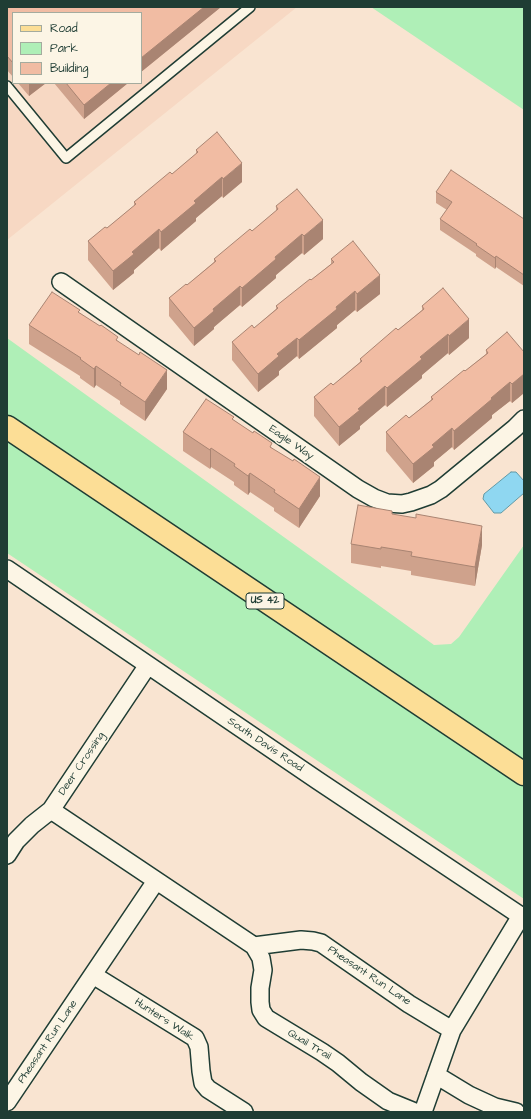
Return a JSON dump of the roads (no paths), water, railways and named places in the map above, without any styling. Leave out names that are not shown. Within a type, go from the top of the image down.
[{"type":"main road","name":"US 42","points":[[7,427],[524,774]]},
{"type":"street","name":"Eagle Way","points":[[62,282],[358,489],[387,503],[402,504],[411,502],[431,495],[441,489],[524,419]]},
{"type":"street","name":"South Davis Road","points":[[7,569],[317,780],[523,917]]},
{"type":"street","name":"Deer Crossing","points":[[7,855],[16,841],[32,825],[51,810],[148,665]]},
{"type":"street","points":[[51,810],[156,882],[254,946]]},
{"type":"street","name":"Pheasant Run Lane","points":[[7,1102],[156,882]]},
{"type":"street","points":[[423,1112],[452,1030],[523,917]]},
{"type":"street","name":"Pheasant Run Lane","points":[[254,946],[301,940],[321,943],[409,1004],[452,1030]]},
{"type":"street","name":"Quail Trail","points":[[254,946],[261,958],[263,970],[260,988],[260,1002],[261,1010],[266,1018],[322,1052],[383,1097],[415,1112]]},
{"type":"street","name":"Hunters Walk","points":[[93,976],[195,1038],[199,1047],[203,1083],[208,1089],[244,1112]]},
{"type":"street","points":[[436,1074],[469,1095],[495,1107],[516,1112]]},
{"type":"lane","points":[[7,86],[66,158],[250,7]]},
{"type":"water","points":[[511,472],[516,472],[524,481],[524,493],[501,513],[494,513],[483,499],[484,494]]}]
